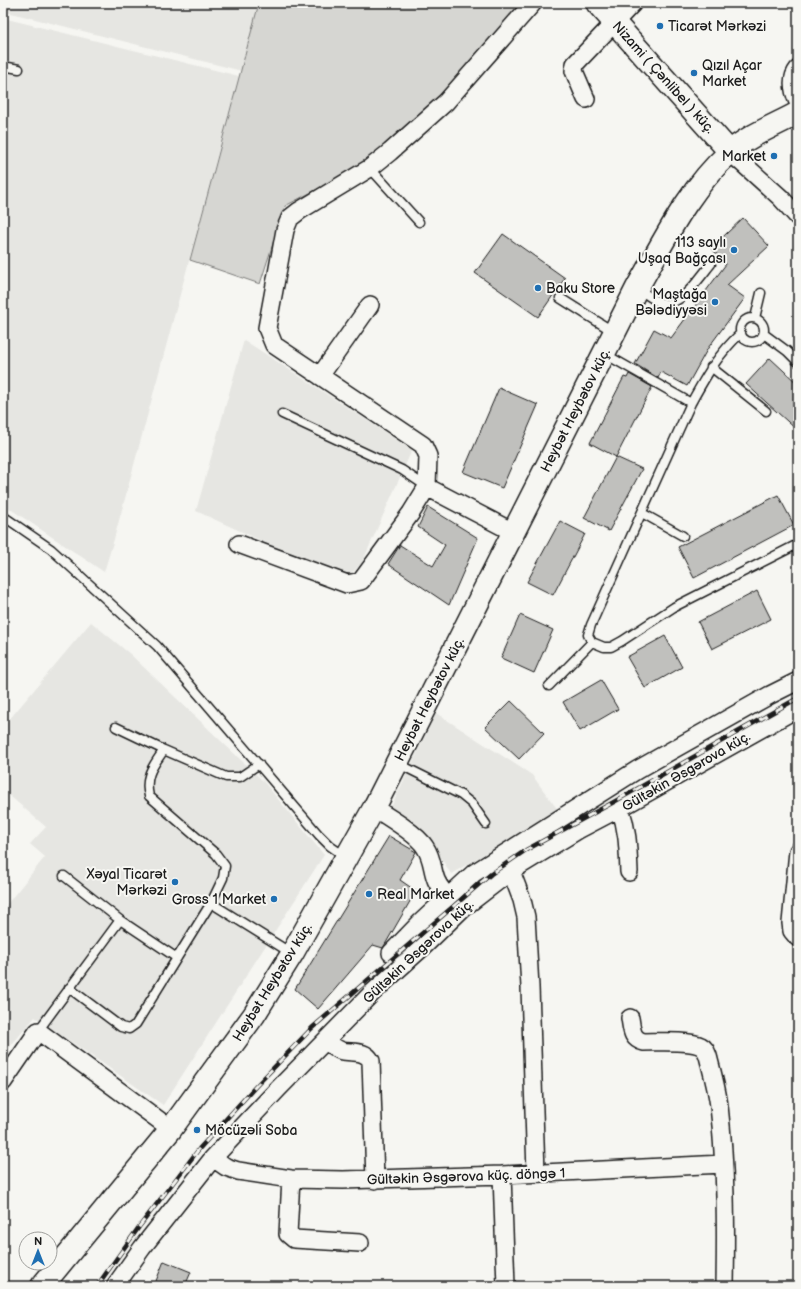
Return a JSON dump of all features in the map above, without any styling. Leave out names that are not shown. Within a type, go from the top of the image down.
[{"type":"main road","name":"Nizami ( Çənlibel ) küç.","points":[[597,3],[730,152]]},
{"type":"main road","name":"Heybət Heybətov küç.","points":[[42,1286],[171,1129],[254,1015],[292,954],[374,808],[637,288],[676,218],[704,181],[730,152],[744,142],[798,113]]},
{"type":"street","points":[[239,544],[347,584],[361,581],[411,514],[428,487],[428,456],[423,445],[274,345],[267,328],[285,230],[290,218],[370,168],[446,102],[533,3]]},
{"type":"street","points":[[586,99],[574,71],[575,64],[633,3]]},
{"type":"street","points":[[798,69],[793,83],[793,91],[798,102]]},
{"type":"street","points":[[730,152],[781,198],[798,217]]},
{"type":"street","points":[[320,376],[370,305]]},
{"type":"street","points":[[428,487],[514,532]]},
{"type":"street","points":[[391,953],[448,896],[474,873],[637,770],[770,695],[798,682]]},
{"type":"street","name":"Gültəkin Əsgərova küç.","points":[[115,1286],[142,1248],[213,1158],[373,992],[463,908],[511,871],[578,830],[798,708]]},
{"type":"street","points":[[374,808],[396,822],[425,846],[434,876],[440,888],[448,896]]},
{"type":"street","points":[[620,808],[626,825],[628,839],[629,872]]},
{"type":"street","points":[[798,851],[791,923],[792,931],[798,938]]},
{"type":"street","points":[[511,871],[522,900],[526,917],[536,1173]]},
{"type":"street","points":[[630,1018],[633,1036],[638,1040],[644,1042],[690,1043],[699,1045],[705,1049],[708,1056],[719,1105],[724,1164],[725,1286]]},
{"type":"street","points":[[6,1070],[38,1031],[171,1129]]},
{"type":"street","points":[[326,1041],[342,1050],[365,1054],[371,1061],[375,1180]]},
{"type":"street","name":"Gültəkin Əsgərova küç. döngə 1","points":[[213,1158],[226,1167],[238,1171],[291,1179],[375,1180],[724,1164]]},
{"type":"street","points":[[502,1175],[506,1286]]},
{"type":"street","points":[[291,1179],[288,1234],[294,1239],[360,1243]]},
{"type":"lane","points":[[3,66],[20,69]]},
{"type":"lane","points":[[370,168],[419,222]]},
{"type":"lane","points":[[637,288],[660,303],[673,304],[682,298],[711,264]]},
{"type":"lane","points":[[755,318],[761,293]]},
{"type":"lane","points":[[560,298],[615,332]]},
{"type":"lane","points":[[755,318],[763,324],[764,334],[757,341],[752,342],[743,337],[740,328],[746,319],[755,318]]},
{"type":"lane","points":[[741,333],[731,342],[711,368],[691,403],[591,625],[588,635],[592,642],[604,647],[611,646],[622,641],[674,607],[798,544]]},
{"type":"lane","points":[[764,334],[787,351],[798,362]]},
{"type":"lane","points":[[604,354],[691,403]]},
{"type":"lane","points":[[711,368],[766,411]]},
{"type":"lane","points":[[282,414],[402,470],[428,487]]},
{"type":"lane","points":[[642,513],[683,536]]},
{"type":"lane","points":[[5,520],[52,549],[157,646],[319,835],[330,846],[346,857]]},
{"type":"lane","points":[[549,686],[592,642]]},
{"type":"lane","points":[[116,727],[226,777],[240,777],[259,764]]},
{"type":"lane","points":[[69,988],[121,1027],[129,1029],[136,1024],[211,903],[223,878],[225,866],[216,854],[149,796],[147,786],[150,771],[164,750]]},
{"type":"lane","points":[[396,763],[461,795],[472,804],[486,824]]},
{"type":"lane","points":[[64,876],[120,920],[178,958]]},
{"type":"lane","points":[[211,903],[292,954]]},
{"type":"lane","points":[[38,1031],[120,920]]},
{"type":"shaded area","points":[[3,3],[259,3],[242,71],[3,11]]},
{"type":"shaded area","points":[[259,3],[525,3],[431,107],[360,167],[285,206],[260,284],[190,260]]},
{"type":"shaded area","points":[[3,18],[239,76],[104,572],[3,504]]},
{"type":"shaded area","points":[[244,340],[412,450],[362,563],[349,576],[337,575],[196,511]]},
{"type":"shaded area","points":[[91,622],[130,654],[264,782],[324,855],[163,1105],[35,1017],[3,1055],[3,909],[45,857],[30,844],[46,827],[3,790],[3,727]]},
{"type":"shaded area","points":[[436,713],[532,775],[558,810],[451,874],[429,839],[391,807]]},
{"type":"building","points":[[743,218],[769,246],[727,285],[745,298],[708,348],[687,386],[661,372],[658,378],[635,364],[654,329],[671,338],[726,264],[711,248]]},
{"type":"building","points":[[503,234],[565,278],[538,317],[475,273]]},
{"type":"building","points":[[770,358],[798,384],[798,431],[746,384]]},
{"type":"building","points":[[629,374],[652,387],[616,457],[590,443],[624,377],[627,378]]},
{"type":"building","points":[[499,388],[538,405],[502,488],[463,472]]},
{"type":"building","points":[[616,457],[642,469],[609,531],[584,518]]},
{"type":"building","points":[[778,495],[794,525],[694,578],[678,547]]},
{"type":"building","points":[[428,507],[478,538],[449,605],[388,564],[400,545],[433,566],[445,545],[418,527]]},
{"type":"building","points":[[560,521],[585,534],[553,595],[527,582]]},
{"type":"building","points":[[757,591],[771,619],[712,649],[698,622]]},
{"type":"building","points":[[520,615],[553,630],[534,673],[501,658]]},
{"type":"building","points":[[665,636],[682,667],[645,688],[627,657]]},
{"type":"building","points":[[601,680],[618,709],[580,731],[563,702]]},
{"type":"building","points":[[511,701],[544,733],[519,759],[485,727]]},
{"type":"building","points":[[389,836],[416,852],[400,880],[416,891],[383,948],[373,945],[318,1009],[295,989]]},
{"type":"building","points":[[164,1261],[191,1272],[185,1286],[154,1286]]},
{"type":"railway","points":[[97,1286],[139,1227],[199,1149],[256,1086],[312,1028],[491,874],[526,850],[798,698]]},
{"type":"place","name":"Ticarət Mərkəzi","points":[[660,26]]},
{"type":"place","name":"Qızıl Açar Market","points":[[694,73]]},
{"type":"place","name":"Market","points":[[774,156]]},
{"type":"place","name":"113 saylı Uşaq Bağçası","points":[[734,250]]},
{"type":"place","name":"Baku Store","points":[[538,288]]},
{"type":"place","name":"Maştağa Bələdiyyəsi","points":[[715,302]]},
{"type":"place","name":"Xəyal Ticarət Mərkəzi","points":[[175,882]]},
{"type":"place","name":"Real Market","points":[[369,894]]},
{"type":"place","name":"Gross 1 Market","points":[[274,899]]},
{"type":"place","name":"Möcüzəli Soba","points":[[197,1130]]}]
